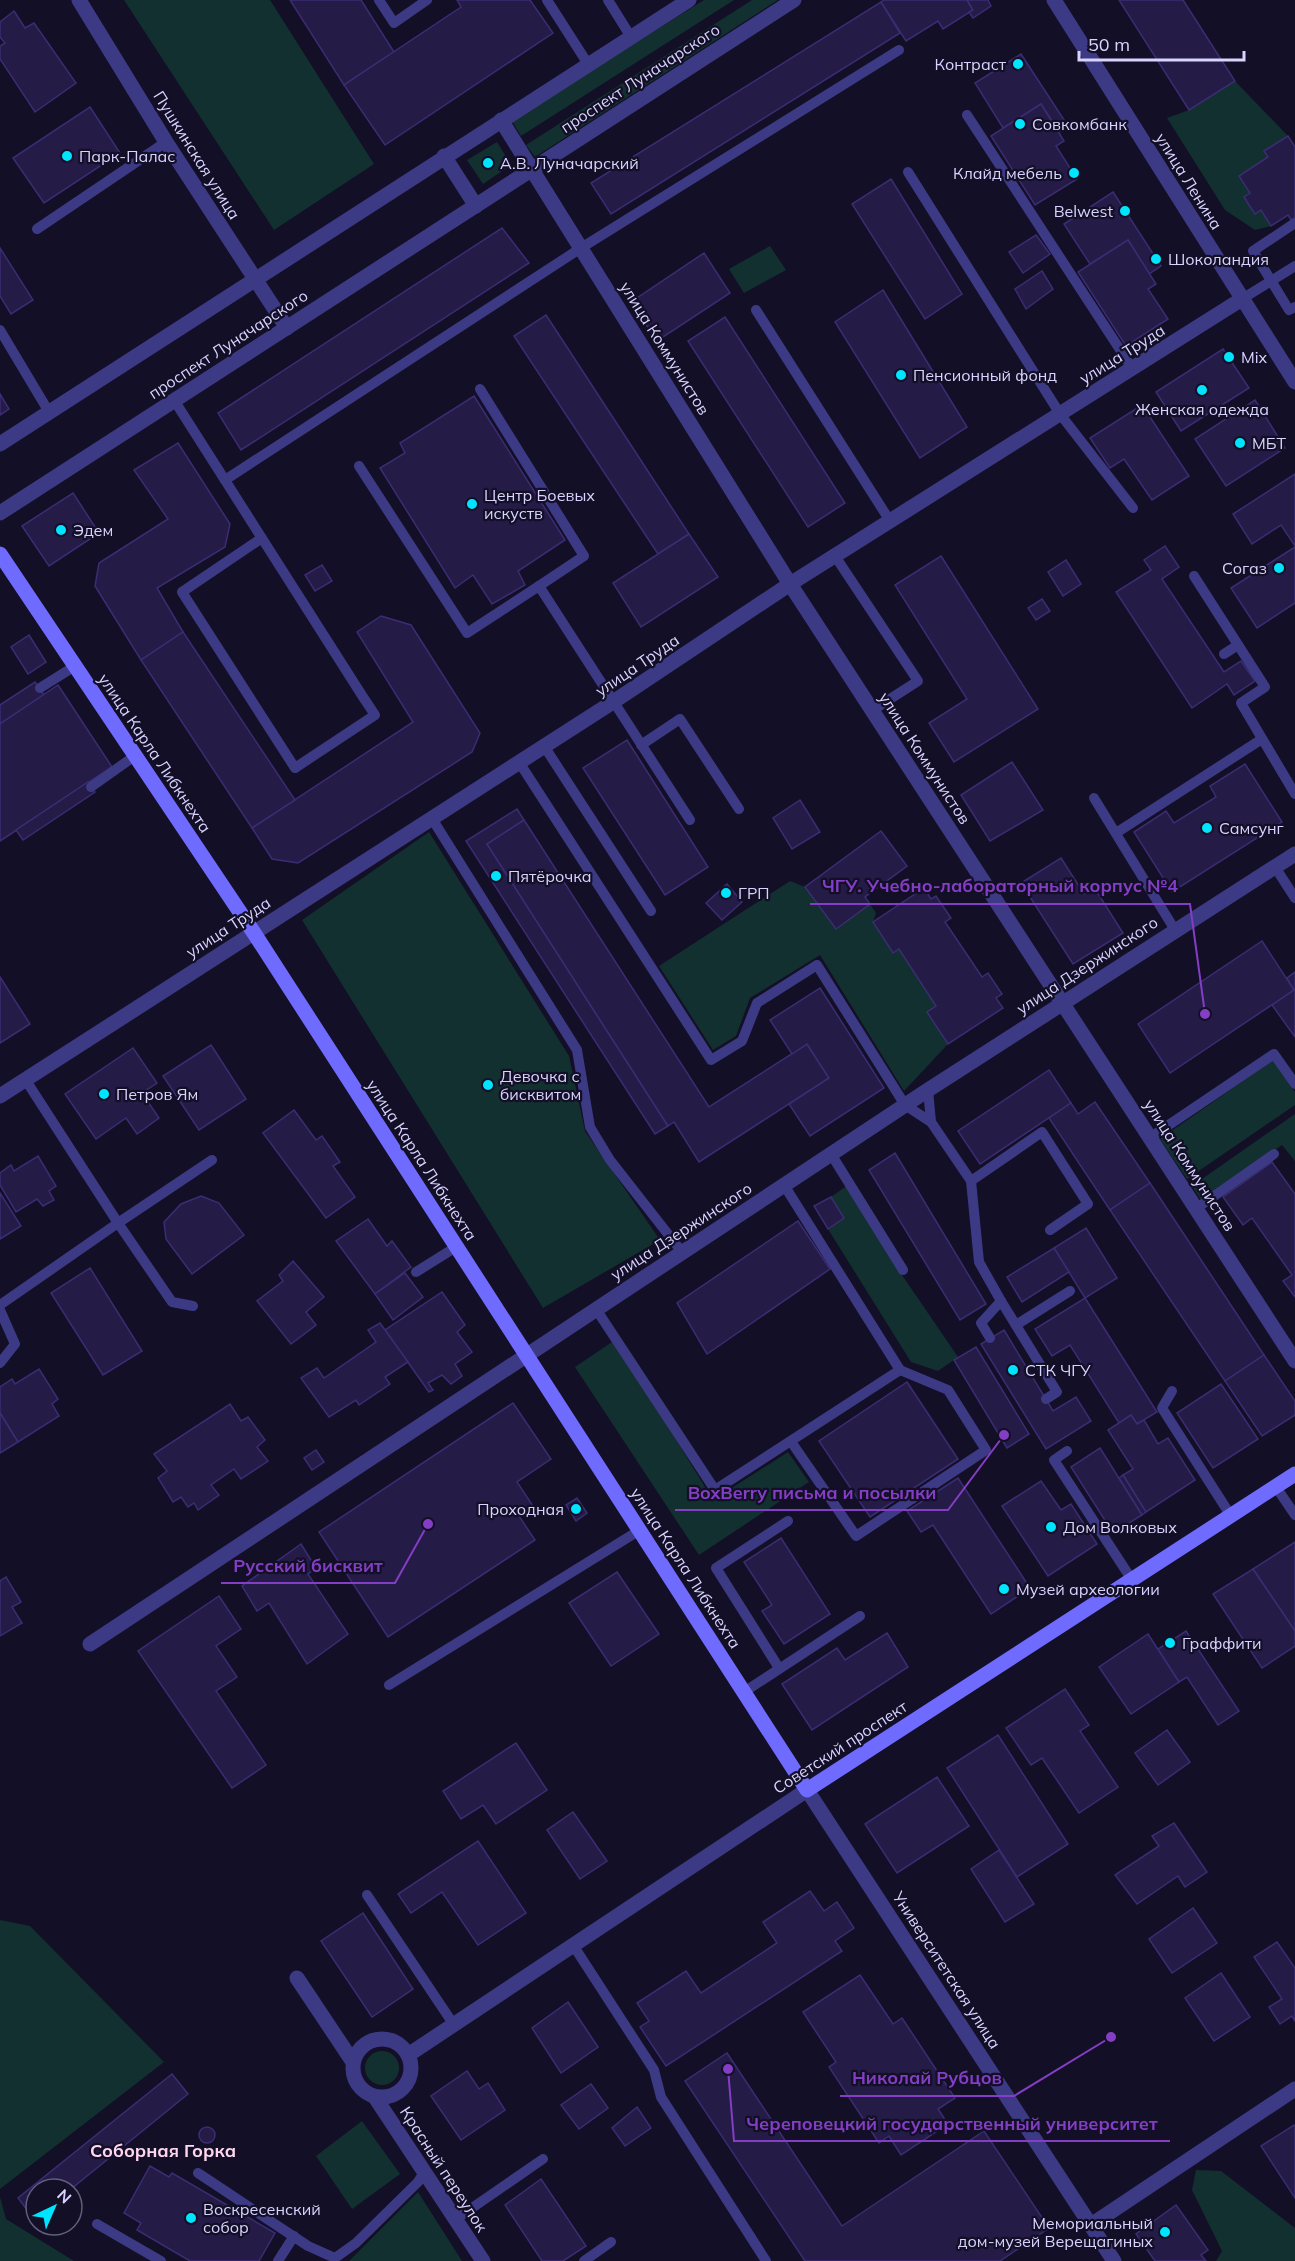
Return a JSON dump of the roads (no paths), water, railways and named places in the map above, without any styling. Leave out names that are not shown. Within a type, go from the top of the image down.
[{"type":"main road","name":"улица Карла Либкнехта","points":[[0,554],[254,933],[807,1790]]},
{"type":"main road","name":"Советский проспект","points":[[807,1790],[1295,1474]]},
{"type":"street","name":"Пушкинская улица","points":[[79,0],[166,142],[287,328]]},
{"type":"street","points":[[0,444],[689,0]]},
{"type":"street","name":"проспект Луначарского","points":[[0,513],[794,0]]},
{"type":"street","name":"улица Ленина","points":[[1054,0],[1295,382]]},
{"type":"street","name":"улица Коммунистов","points":[[501,120],[790,584],[1295,1361]]},
{"type":"street","points":[[444,156],[476,206]]},
{"type":"street","name":"улица Труда","points":[[0,1096],[613,702],[790,584],[1242,299]]},
{"type":"street","name":"улица Дзержинского","points":[[90,1644],[928,1089],[1295,854]]},
{"type":"street","name":"Советский проспект","points":[[408,2055],[807,1790]]},
{"type":"street","name":"Университетская улица","points":[[807,1790],[1114,2261]]},
{"type":"street","points":[[297,1978],[353,2062]]},
{"type":"street","points":[[382,2039],[395,2042],[408,2055],[411,2075],[405,2087],[395,2095],[375,2097],[359,2087],[353,2075],[353,2062],[359,2050],[370,2042],[382,2039]]},
{"type":"street","points":[[1090,2225],[1295,2089]]},
{"type":"street","name":"Красный переулок","points":[[375,2097],[483,2261]]},
{"type":"lane","points":[[378,0],[394,23],[427,0]]},
{"type":"lane","points":[[547,0],[588,64]]},
{"type":"lane","points":[[608,0],[631,37]]},
{"type":"lane","points":[[225,480],[581,248],[899,50]]},
{"type":"lane","points":[[967,114],[1132,368]]},
{"type":"lane","points":[[37,230],[166,142]]},
{"type":"lane","points":[[908,172],[1060,414],[1133,508]]},
{"type":"lane","points":[[1295,224],[1253,250],[1289,310],[1295,307]]},
{"type":"lane","name":"улица Труда","points":[[1242,299],[1295,266]]},
{"type":"lane","points":[[756,310],[890,521]]},
{"type":"lane","points":[[0,330],[49,412]]},
{"type":"lane","points":[[359,466],[467,633],[584,556],[480,389]]},
{"type":"lane","points":[[174,400],[375,715],[295,768],[182,592],[262,538]]},
{"type":"lane","points":[[835,556],[918,681],[873,710]]},
{"type":"lane","points":[[1194,576],[1265,687],[1241,703],[1295,794]]},
{"type":"lane","points":[[538,586],[690,820]]},
{"type":"lane","points":[[1224,654],[1238,645]]},
{"type":"lane","points":[[40,688],[75,666]]},
{"type":"lane","points":[[641,745],[680,719],[739,809]]},
{"type":"lane","points":[[1116,833],[1262,739]]},
{"type":"lane","points":[[544,746],[651,911]]},
{"type":"lane","points":[[92,787],[136,755]]},
{"type":"lane","points":[[519,762],[711,1060],[742,1041],[757,1003],[817,965],[905,1105],[931,1122],[971,1181],[979,1262],[1058,1392],[1046,1399]]},
{"type":"lane","points":[[1094,798],[1175,930]]},
{"type":"lane","points":[[431,818],[577,1050],[590,1127],[610,1160],[682,1252]]},
{"type":"lane","points":[[1275,867],[1295,898]]},
{"type":"lane","points":[[1151,1137],[1274,1054],[1295,1084]]},
{"type":"lane","points":[[25,1079],[172,1302],[193,1306]]},
{"type":"lane","points":[[928,1089],[931,1122]]},
{"type":"lane","points":[[971,1181],[1042,1132],[1088,1204],[1050,1230]]},
{"type":"lane","points":[[831,1154],[903,1270]]},
{"type":"lane","points":[[1197,1208],[1274,1154]]},
{"type":"lane","points":[[0,1363],[15,1344],[0,1307],[212,1160]]},
{"type":"lane","points":[[784,1185],[900,1370],[948,1390],[986,1450],[856,1536],[792,1443]]},
{"type":"lane","points":[[416,1272],[456,1247]]},
{"type":"lane","points":[[1016,1325],[1070,1291]]},
{"type":"lane","points":[[990,1338],[981,1323],[1001,1301]]},
{"type":"lane","points":[[596,1309],[715,1490],[792,1443],[900,1370]]},
{"type":"lane","points":[[1172,1391],[1162,1408],[1231,1516]]},
{"type":"lane","points":[[1066,1451],[1054,1460],[1132,1580]]},
{"type":"lane","points":[[1276,1487],[1295,1515]]},
{"type":"lane","points":[[779,1668],[716,1568],[788,1521]]},
{"type":"lane","points":[[389,1685],[640,1530]]},
{"type":"lane","points":[[744,1692],[860,1616]]},
{"type":"lane","points":[[367,1895],[454,2025]]},
{"type":"lane","points":[[573,1945],[654,2070],[661,2097],[766,2261]]},
{"type":"lane","points":[[456,2219],[543,2159]]},
{"type":"lane","points":[[198,2173],[294,2236],[335,2258],[356,2243],[418,2182],[425,2170]]},
{"type":"lane","points":[[97,2224],[161,2261]]},
{"type":"lane","points":[[278,2261],[294,2236]]},
{"type":"lane","points":[[584,2261],[611,2242]]},
{"type":"place","name":"Контраст","points":[[1018,64]]},
{"type":"place","name":"Совкомбанк","points":[[1020,124]]},
{"type":"place","name":"Парк-Палас","points":[[67,156]]},
{"type":"place","name":"А.В. Луначарский","points":[[488,163]]},
{"type":"place","name":"Клайд мебель","points":[[1074,173]]},
{"type":"place","name":"Belwest","points":[[1125,211]]},
{"type":"place","name":"Шоколандия","points":[[1156,259]]},
{"type":"place","name":"Mix","points":[[1229,357]]},
{"type":"place","name":"Пенсионный фонд","points":[[901,375]]},
{"type":"place","name":"Женская одежда","points":[[1202,390]]},
{"type":"place","name":"МБТ","points":[[1240,443]]},
{"type":"place","name":"Центр Боевых искуств","points":[[472,504]]},
{"type":"place","name":"Эдем","points":[[61,530]]},
{"type":"place","name":"Согаз","points":[[1279,568]]},
{"type":"place","name":"Самсунг","points":[[1207,828]]},
{"type":"place","name":"Пятёрочка","points":[[496,876]]},
{"type":"place","name":"ГРП","points":[[726,893]]},
{"type":"place","name":"ЧГУ. Учебно-лабораторный корпус №4","points":[[1205,1014]]},
{"type":"place","name":"Девочка с бисквитом","points":[[488,1085]]},
{"type":"place","name":"Петров Ям","points":[[104,1094]]},
{"type":"place","name":"СТК ЧГУ","points":[[1013,1370]]},
{"type":"place","name":"BoxBerry письма и посылки","points":[[1004,1435]]},
{"type":"place","name":"Проходная","points":[[576,1509]]},
{"type":"place","name":"Русский бисквит","points":[[428,1524]]},
{"type":"place","name":"Дом Волковых","points":[[1051,1527]]},
{"type":"place","name":"Музей археологии","points":[[1004,1589]]},
{"type":"place","name":"Граффити","points":[[1170,1643]]},
{"type":"place","name":"Николай Рубцов","points":[[1111,2037]]},
{"type":"place","name":"Череповецкий государственный университет","points":[[728,2069]]},
{"type":"place","name":"Воскресенский собор","points":[[191,2218]]},
{"type":"place","name":"Мемориальный дом-музей Верещагиных","points":[[1165,2232]]},
{"type":"district","name":"Соборная Горка","points":[[163,2150]]}]
